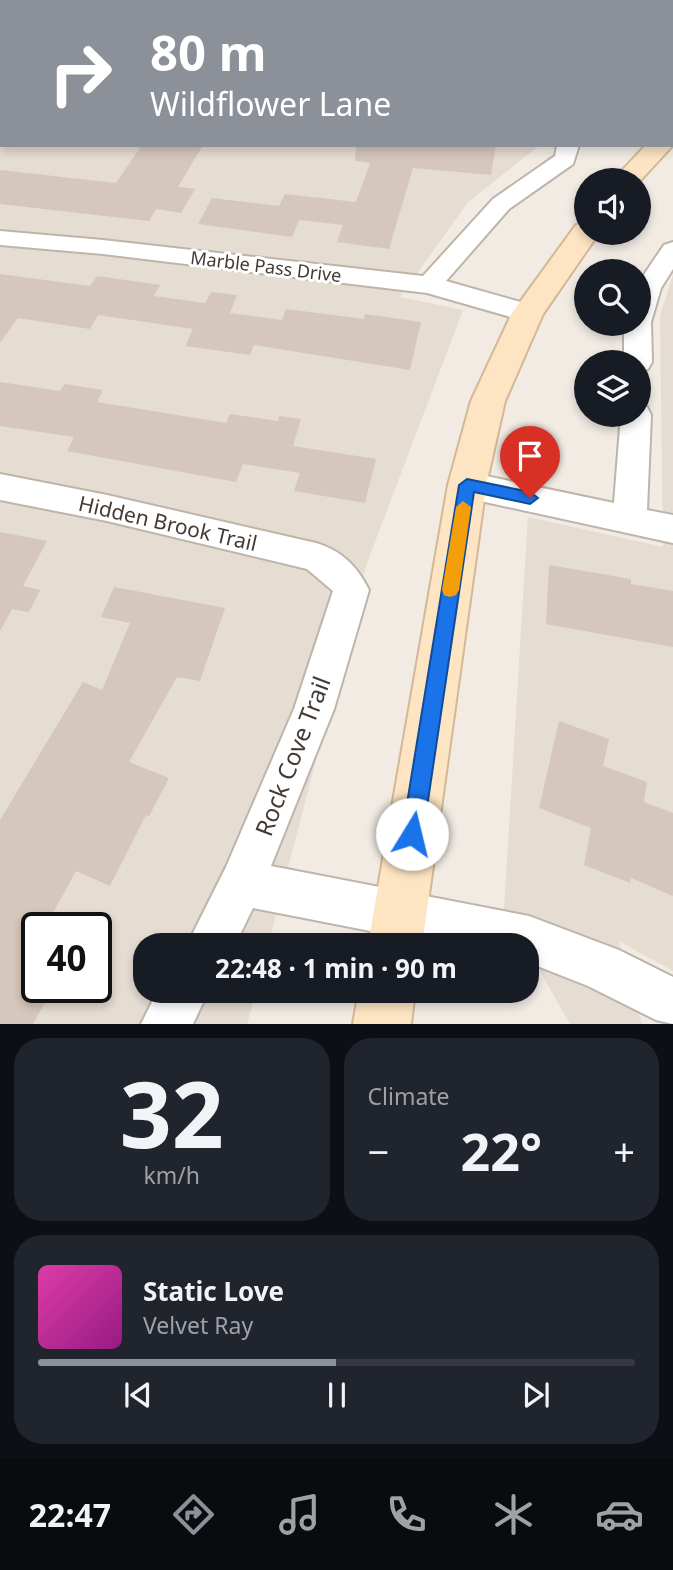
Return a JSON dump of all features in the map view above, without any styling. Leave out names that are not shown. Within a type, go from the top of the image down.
[{"type":"street","points":[[429,285],[501,204],[565,159],[568,147]]},
{"type":"street","points":[[639,168],[661,147]]},
{"type":"street","name":"Marble Pass Drive","points":[[0,238],[103,247],[429,285],[528,313]]},
{"type":"street","points":[[397,929],[467,485],[488,401],[528,313],[576,245]]},
{"type":"street","points":[[651,283],[673,250]]},
{"type":"street","points":[[630,519],[635,427]]},
{"type":"street","points":[[467,485],[673,528]]},
{"type":"street","name":"Hidden Brook Trail","points":[[0,487],[107,508],[316,556],[333,566]]},
{"type":"street","name":"Rock Cove Trail","points":[[216,933],[242,883],[314,709],[351,590],[345,578],[333,566]]},
{"type":"street","points":[[242,883],[397,929],[529,939],[602,967],[673,1003]]},
{"type":"street","points":[[166,1024],[178,1003]]},
{"type":"street","points":[[382,1024],[385,1003]]},
{"type":"shaded area","points":[[0,147],[537,147],[468,202],[400,297],[463,310],[367,563],[271,933],[133,933],[133,1003],[253,1003],[247,1024],[0,1024]]},
{"type":"shaded area","points":[[673,275],[673,971],[619,941],[642,1024],[570,1024],[539,970],[539,933],[518,933],[504,908],[528,517],[663,547],[660,316]]},
{"type":"building","points":[[141,147],[202,147],[178,187],[195,189],[181,213],[156,209],[149,221],[0,204],[0,170],[116,183]]},
{"type":"building","points":[[356,147],[496,147],[491,175],[413,168],[389,249],[337,242],[343,225],[299,220],[292,237],[198,224],[212,198],[279,206],[285,194],[356,202],[370,163],[355,161]]},
{"type":"building","points":[[0,274],[90,286],[97,276],[160,285],[154,296],[205,303],[211,292],[237,295],[230,313],[282,320],[286,309],[364,319],[365,314],[421,322],[410,370],[254,345],[250,355],[185,346],[193,329],[98,315],[90,329],[18,318],[0,343]]},
{"type":"building","points":[[0,382],[60,391],[65,384],[103,390],[97,402],[226,423],[230,414],[278,421],[279,416],[301,419],[293,446],[376,459],[365,503],[294,491],[300,473],[243,464],[236,482],[67,451],[74,437],[0,426]]},
{"type":"building","points":[[0,532],[47,541],[23,586],[40,590],[29,612],[12,609],[0,631]]},
{"type":"building","points":[[549,565],[631,579],[631,584],[673,591],[673,647],[546,624]]},
{"type":"building","points":[[114,587],[225,608],[200,681],[177,677],[129,762],[169,778],[149,816],[146,815],[110,886],[76,871],[54,912],[21,912],[21,1003],[45,1003],[33,1024],[0,1024],[0,820],[83,682],[102,690],[130,623],[101,617]]},
{"type":"building","points":[[559,721],[609,739],[603,766],[647,782],[644,802],[673,813],[673,896],[631,878],[630,883],[584,865],[591,828],[539,808]]},
{"type":"slow traffic","points":[[450,590],[463,507]]},
{"type":"route","points":[[412,834],[467,485],[530,498]]}]
